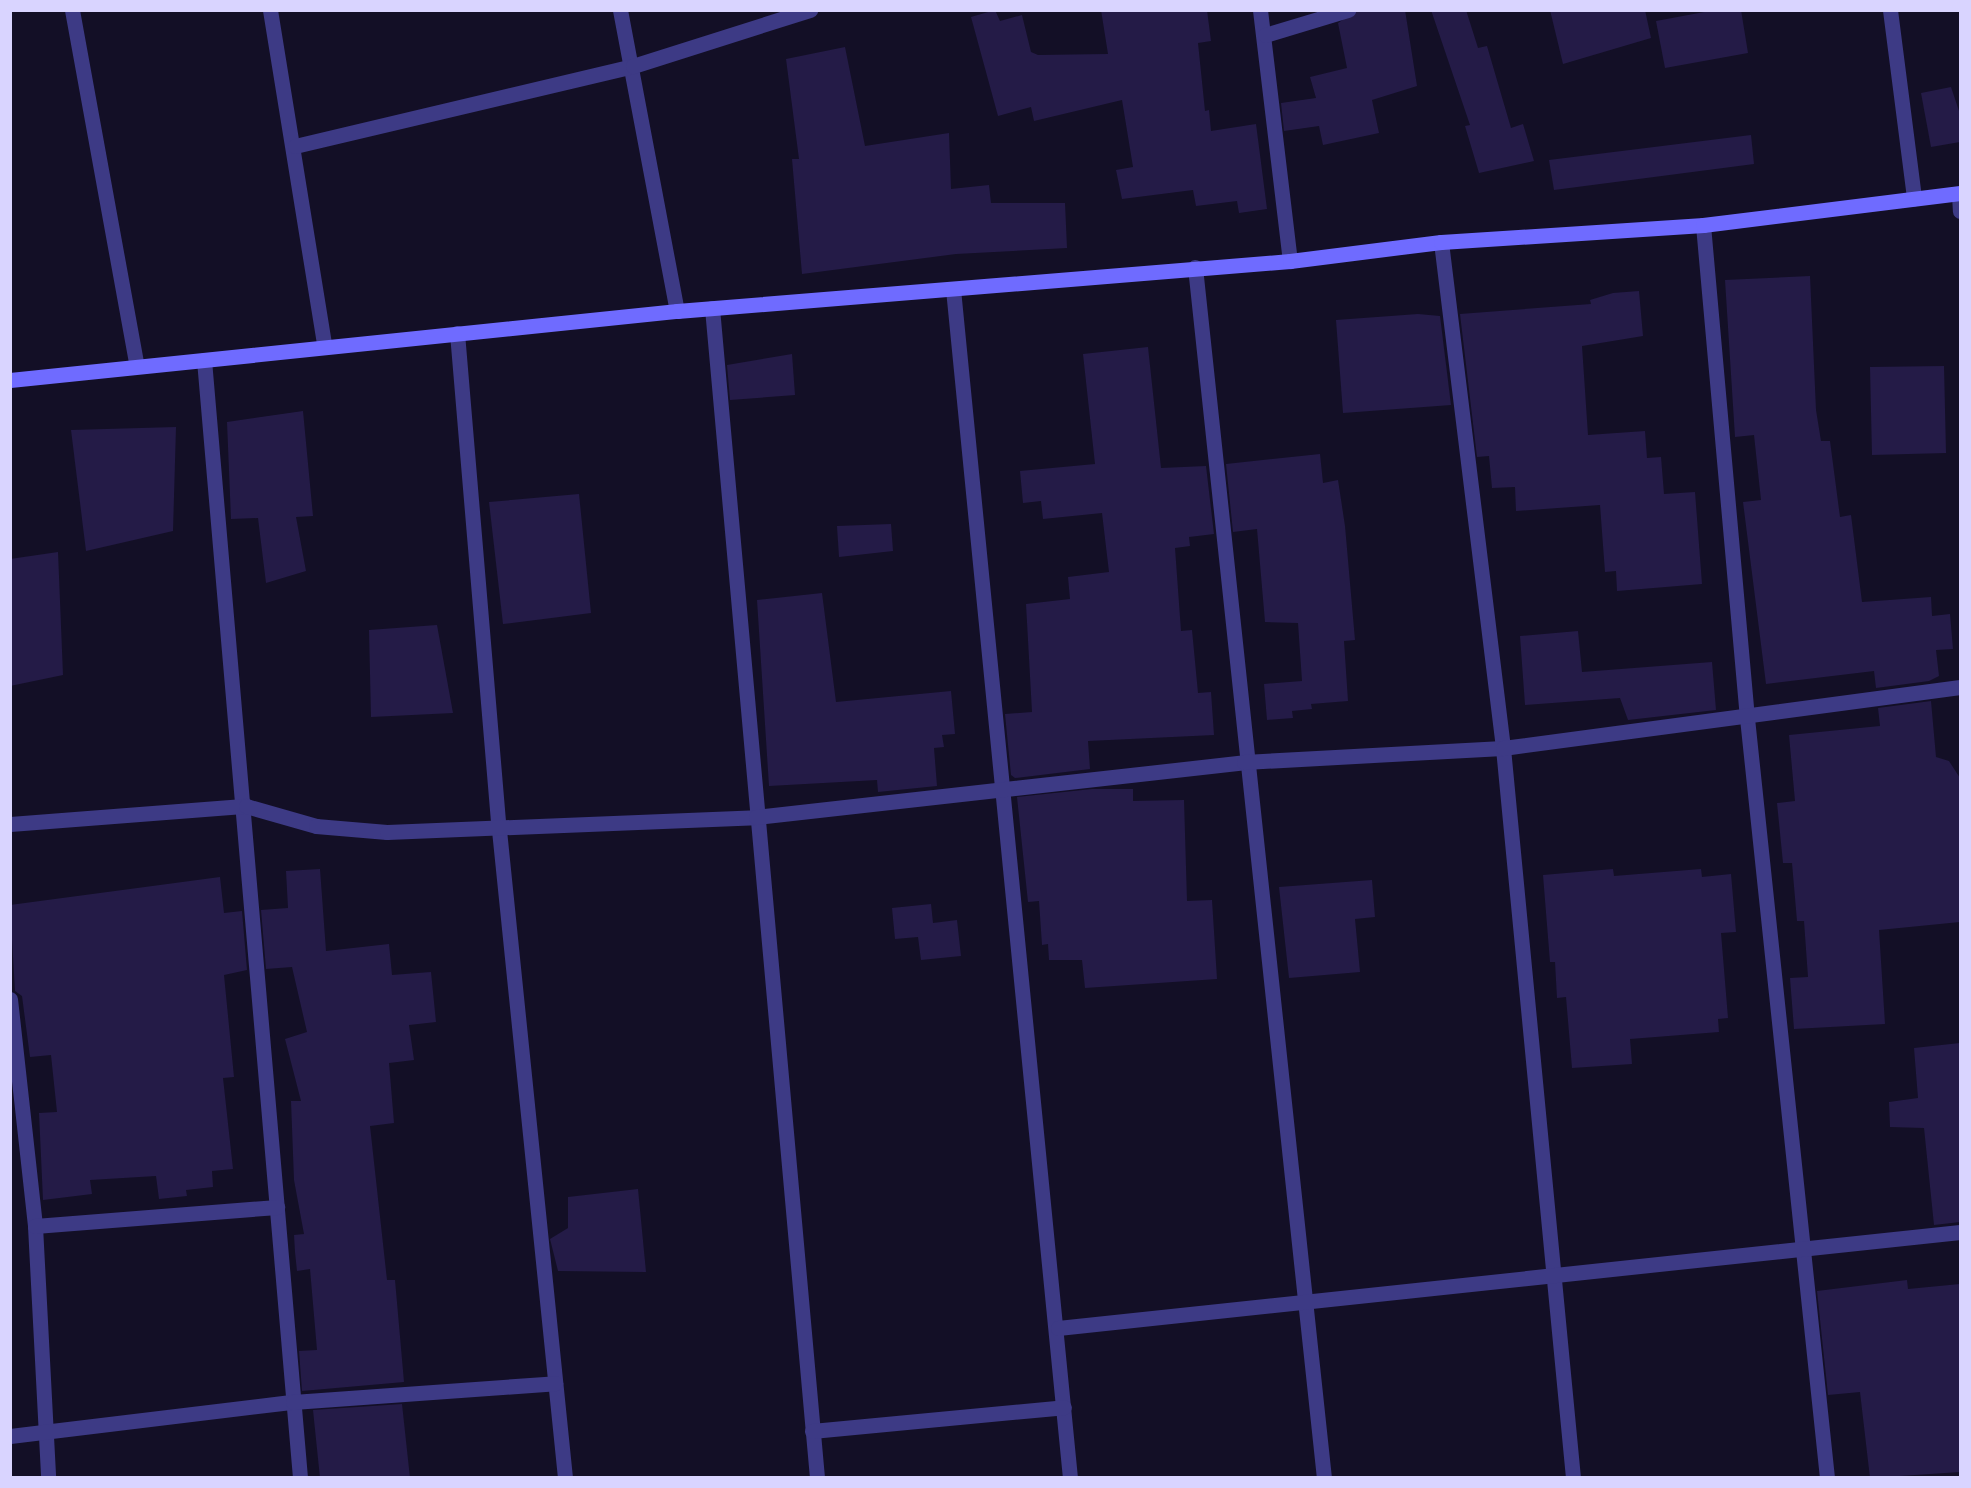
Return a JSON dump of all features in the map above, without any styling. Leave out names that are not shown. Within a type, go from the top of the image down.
[{"type":"street","points":[[72,10],[137,366]]},
{"type":"street","points":[[270,10],[295,146],[324,345]]},
{"type":"street","points":[[620,10],[633,66],[677,310]]},
{"type":"street","points":[[295,146],[633,66],[810,10]]},
{"type":"street","points":[[1260,10],[1265,35],[1290,261]]},
{"type":"street","points":[[1265,35],[1348,10]]},
{"type":"street","points":[[1890,10],[1914,198]]},
{"type":"street","points":[[10,380],[324,345],[677,310],[1290,261],[1441,242],[1703,225],[1960,194],[1960,211]]},
{"type":"street","points":[[1703,225],[1747,718],[1805,1249],[1827,1478]]},
{"type":"street","points":[[1441,242],[1503,748],[1572,1478]]},
{"type":"street","points":[[1195,267],[1244,762],[1307,1298],[1324,1478]]},
{"type":"street","points":[[953,289],[998,789],[1058,1328],[1071,1478]]},
{"type":"street","points":[[712,308],[817,1478]]},
{"type":"street","points":[[457,333],[499,830],[565,1478]]},
{"type":"street","points":[[204,360],[246,806],[300,1478]]},
{"type":"street","points":[[10,824],[246,806],[340,828],[499,830],[756,818],[1244,762],[1503,748],[1747,718],[1960,687]]},
{"type":"street","points":[[10,999],[35,1226],[48,1478]]},
{"type":"street","points":[[35,1226],[277,1207]]},
{"type":"street","points":[[1058,1328],[1307,1298],[1960,1232]]},
{"type":"street","points":[[10,1436],[293,1402],[555,1383]]},
{"type":"street","points":[[812,1431],[1064,1407]]},
{"type":"building","points":[[995,10],[1000,21],[1022,15],[1031,52],[1038,55],[1108,54],[1101,10],[1207,10],[1211,41],[1198,43],[1205,111],[1209,110],[1211,131],[1256,124],[1267,209],[1239,213],[1237,201],[1196,206],[1193,190],[1122,199],[1116,170],[1133,167],[1122,100],[1034,121],[1031,107],[998,116],[971,17]]},
{"type":"building","points":[[1358,10],[1405,10],[1417,86],[1372,100],[1379,133],[1323,145],[1319,126],[1284,131],[1281,103],[1316,98],[1310,77],[1347,68],[1338,23]]},
{"type":"building","points":[[1431,10],[1466,10],[1478,48],[1487,46],[1511,128],[1523,124],[1534,161],[1479,173],[1465,126],[1470,125]]},
{"type":"building","points":[[1550,10],[1645,10],[1651,38],[1563,64]]},
{"type":"building","points":[[1715,10],[1741,10],[1748,53],[1665,68],[1656,21]]},
{"type":"building","points":[[845,47],[865,146],[949,133],[951,189],[989,185],[991,203],[1065,203],[1067,248],[956,254],[802,274],[792,159],[799,159],[786,59]]},
{"type":"building","points":[[1951,87],[1960,114],[1960,142],[1931,147],[1921,93]]},
{"type":"building","points":[[1751,135],[1754,164],[1554,190],[1549,160]]},
{"type":"building","points":[[1810,276],[1816,410],[1821,441],[1830,441],[1840,517],[1851,515],[1862,602],[1931,597],[1932,616],[1950,614],[1953,649],[1936,650],[1939,676],[1929,681],[1876,688],[1874,671],[1766,684],[1743,502],[1761,500],[1754,435],[1735,437],[1725,280]]},
{"type":"building","points":[[1639,291],[1643,336],[1582,346],[1588,435],[1645,431],[1647,458],[1661,457],[1664,494],[1695,492],[1702,584],[1617,591],[1616,571],[1605,572],[1600,505],[1516,511],[1515,487],[1492,488],[1489,456],[1477,457],[1460,314],[1591,304],[1590,300],[1613,293]]},
{"type":"building","points":[[1418,314],[1440,316],[1451,405],[1343,413],[1336,320]]},
{"type":"building","points":[[1148,347],[1161,468],[1206,466],[1214,534],[1189,537],[1190,546],[1175,548],[1181,631],[1192,630],[1198,693],[1211,692],[1214,735],[1088,741],[1090,769],[1015,778],[1011,775],[1005,714],[1032,712],[1026,604],[1070,599],[1068,577],[1109,572],[1102,513],[1043,519],[1041,501],[1023,503],[1020,471],[1095,464],[1083,354]]},
{"type":"building","points":[[792,354],[795,395],[730,400],[727,365]]},
{"type":"building","points":[[1944,366],[1946,453],[1872,455],[1870,367]]},
{"type":"building","points":[[303,411],[313,516],[296,517],[306,571],[266,583],[258,518],[231,519],[227,422]]},
{"type":"building","points":[[176,427],[173,531],[86,551],[71,430]]},
{"type":"building","points":[[1320,454],[1323,483],[1338,480],[1345,526],[1355,640],[1344,641],[1348,701],[1311,704],[1312,709],[1292,711],[1293,718],[1267,720],[1264,684],[1302,681],[1298,623],[1265,622],[1257,529],[1233,532],[1226,464]]},
{"type":"building","points":[[579,494],[591,613],[503,624],[489,502]]},
{"type":"building","points":[[891,524],[893,551],[839,557],[837,526]]},
{"type":"building","points":[[58,552],[63,675],[10,686],[10,559]]},
{"type":"building","points":[[822,593],[836,702],[951,691],[955,734],[942,735],[944,747],[934,748],[937,786],[878,792],[877,780],[769,786],[757,600]]},
{"type":"building","points":[[437,625],[453,713],[371,717],[369,630]]},
{"type":"building","points":[[1578,631],[1582,672],[1712,662],[1716,710],[1628,720],[1620,698],[1525,705],[1520,636]]},
{"type":"building","points":[[1931,701],[1936,757],[1949,761],[1960,778],[1960,922],[1879,930],[1885,1024],[1794,1029],[1790,978],[1808,977],[1804,921],[1797,921],[1792,863],[1783,863],[1777,803],[1795,801],[1789,735],[1880,726],[1878,708]]},
{"type":"building","points":[[1092,789],[1133,789],[1133,801],[1184,800],[1187,901],[1212,900],[1217,979],[1085,988],[1082,960],[1049,960],[1048,944],[1042,945],[1039,901],[1028,902],[1017,797]]},
{"type":"building","points":[[320,869],[326,951],[389,944],[392,975],[431,972],[436,1022],[409,1025],[414,1060],[389,1063],[394,1123],[370,1126],[387,1280],[395,1280],[404,1382],[302,1391],[299,1351],[317,1350],[310,1269],[297,1271],[295,1252],[294,1235],[304,1234],[294,1180],[291,1101],[301,1101],[285,1039],[307,1032],[292,967],[266,969],[261,910],[288,908],[286,871]]},
{"type":"building","points":[[1613,869],[1614,876],[1701,869],[1702,877],[1731,874],[1736,932],[1721,933],[1728,1018],[1718,1019],[1719,1032],[1630,1039],[1632,1064],[1572,1068],[1566,997],[1557,998],[1555,962],[1550,962],[1543,875]]},
{"type":"building","points":[[220,877],[224,913],[242,911],[247,970],[224,975],[234,1077],[223,1078],[233,1169],[212,1171],[213,1187],[186,1190],[187,1196],[159,1199],[156,1176],[90,1180],[92,1194],[43,1200],[39,1113],[57,1112],[51,1055],[30,1057],[22,996],[15,991],[10,905]]},
{"type":"building","points":[[1372,880],[1375,917],[1355,919],[1360,972],[1289,978],[1279,887]]},
{"type":"building","points":[[931,904],[933,923],[957,920],[961,956],[921,960],[918,937],[895,939],[892,908]]},
{"type":"building","points":[[1960,1043],[1960,1222],[1934,1225],[1924,1128],[1890,1127],[1889,1102],[1918,1098],[1914,1048]]},
{"type":"building","points":[[638,1189],[646,1272],[558,1271],[550,1239],[568,1228],[568,1197]]},
{"type":"building","points":[[1907,1280],[1908,1289],[1960,1284],[1960,1472],[1870,1478],[1860,1392],[1828,1395],[1817,1291]]},
{"type":"building","points":[[402,1404],[410,1478],[320,1478],[313,1410]]}]
